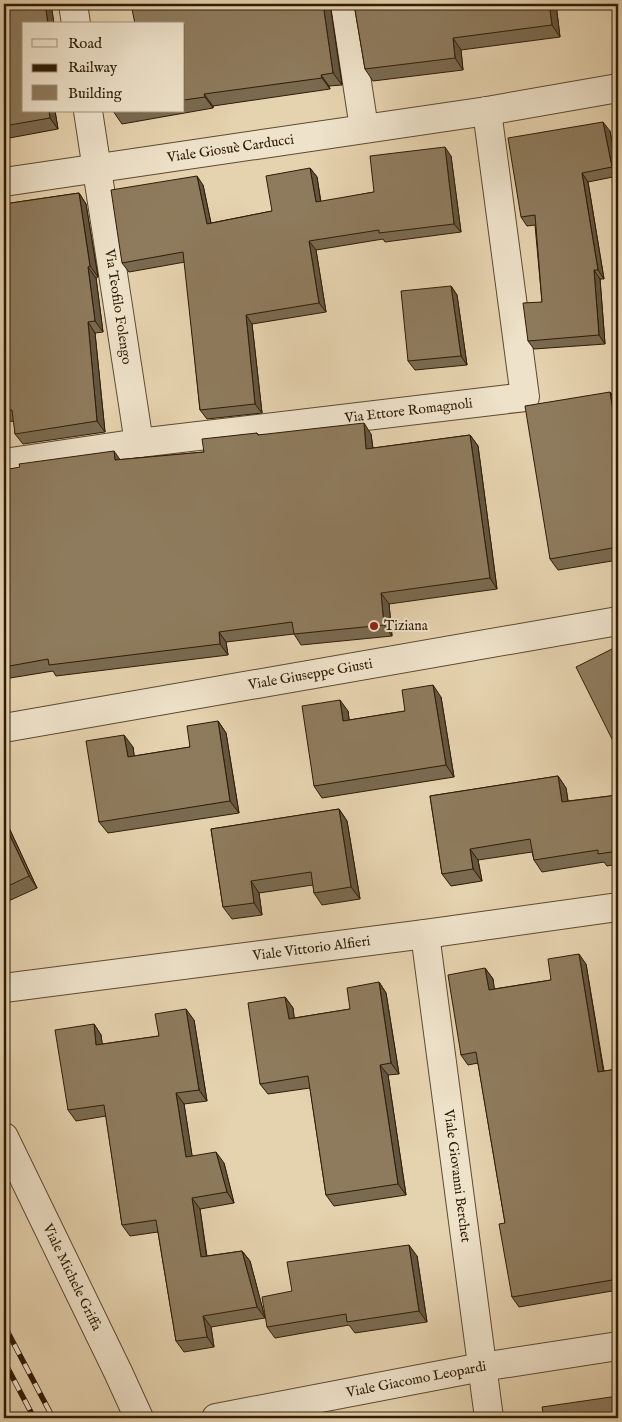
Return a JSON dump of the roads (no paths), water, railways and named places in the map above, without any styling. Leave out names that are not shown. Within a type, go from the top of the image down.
[{"type":"street","points":[[73,4],[76,22]]},
{"type":"street","points":[[345,4],[364,128]]},
{"type":"street","name":"Viale Giosuè Carducci","points":[[4,182],[487,110],[618,88]]},
{"type":"street","name":"Via Ettore Romagnoli","points":[[4,463],[139,443],[526,397],[487,110]]},
{"type":"street","points":[[88,112],[96,168]]},
{"type":"street","name":"Via Teofilo Folengo","points":[[96,168],[139,443]]},
{"type":"street","name":"Viale Giuseppe Giusti","points":[[4,728],[618,621]]},
{"type":"street","name":"Viale Vittorio Alfieri","points":[[4,988],[425,934],[618,906]]},
{"type":"street","name":"Viale Giovanni Berchet","points":[[425,934],[489,1418]]},
{"type":"street","name":"Viale Michele Griffa","points":[[4,1136],[139,1418]]},
{"type":"street","name":"Viale Giacomo Leopardi","points":[[216,1418],[482,1368],[618,1346]]},
{"type":"railway","points":[[4,1325],[53,1418]]},
{"type":"railway","points":[[4,1361],[34,1418]]},
{"type":"place","name":"Tiziana","points":[[374,626]]}]
